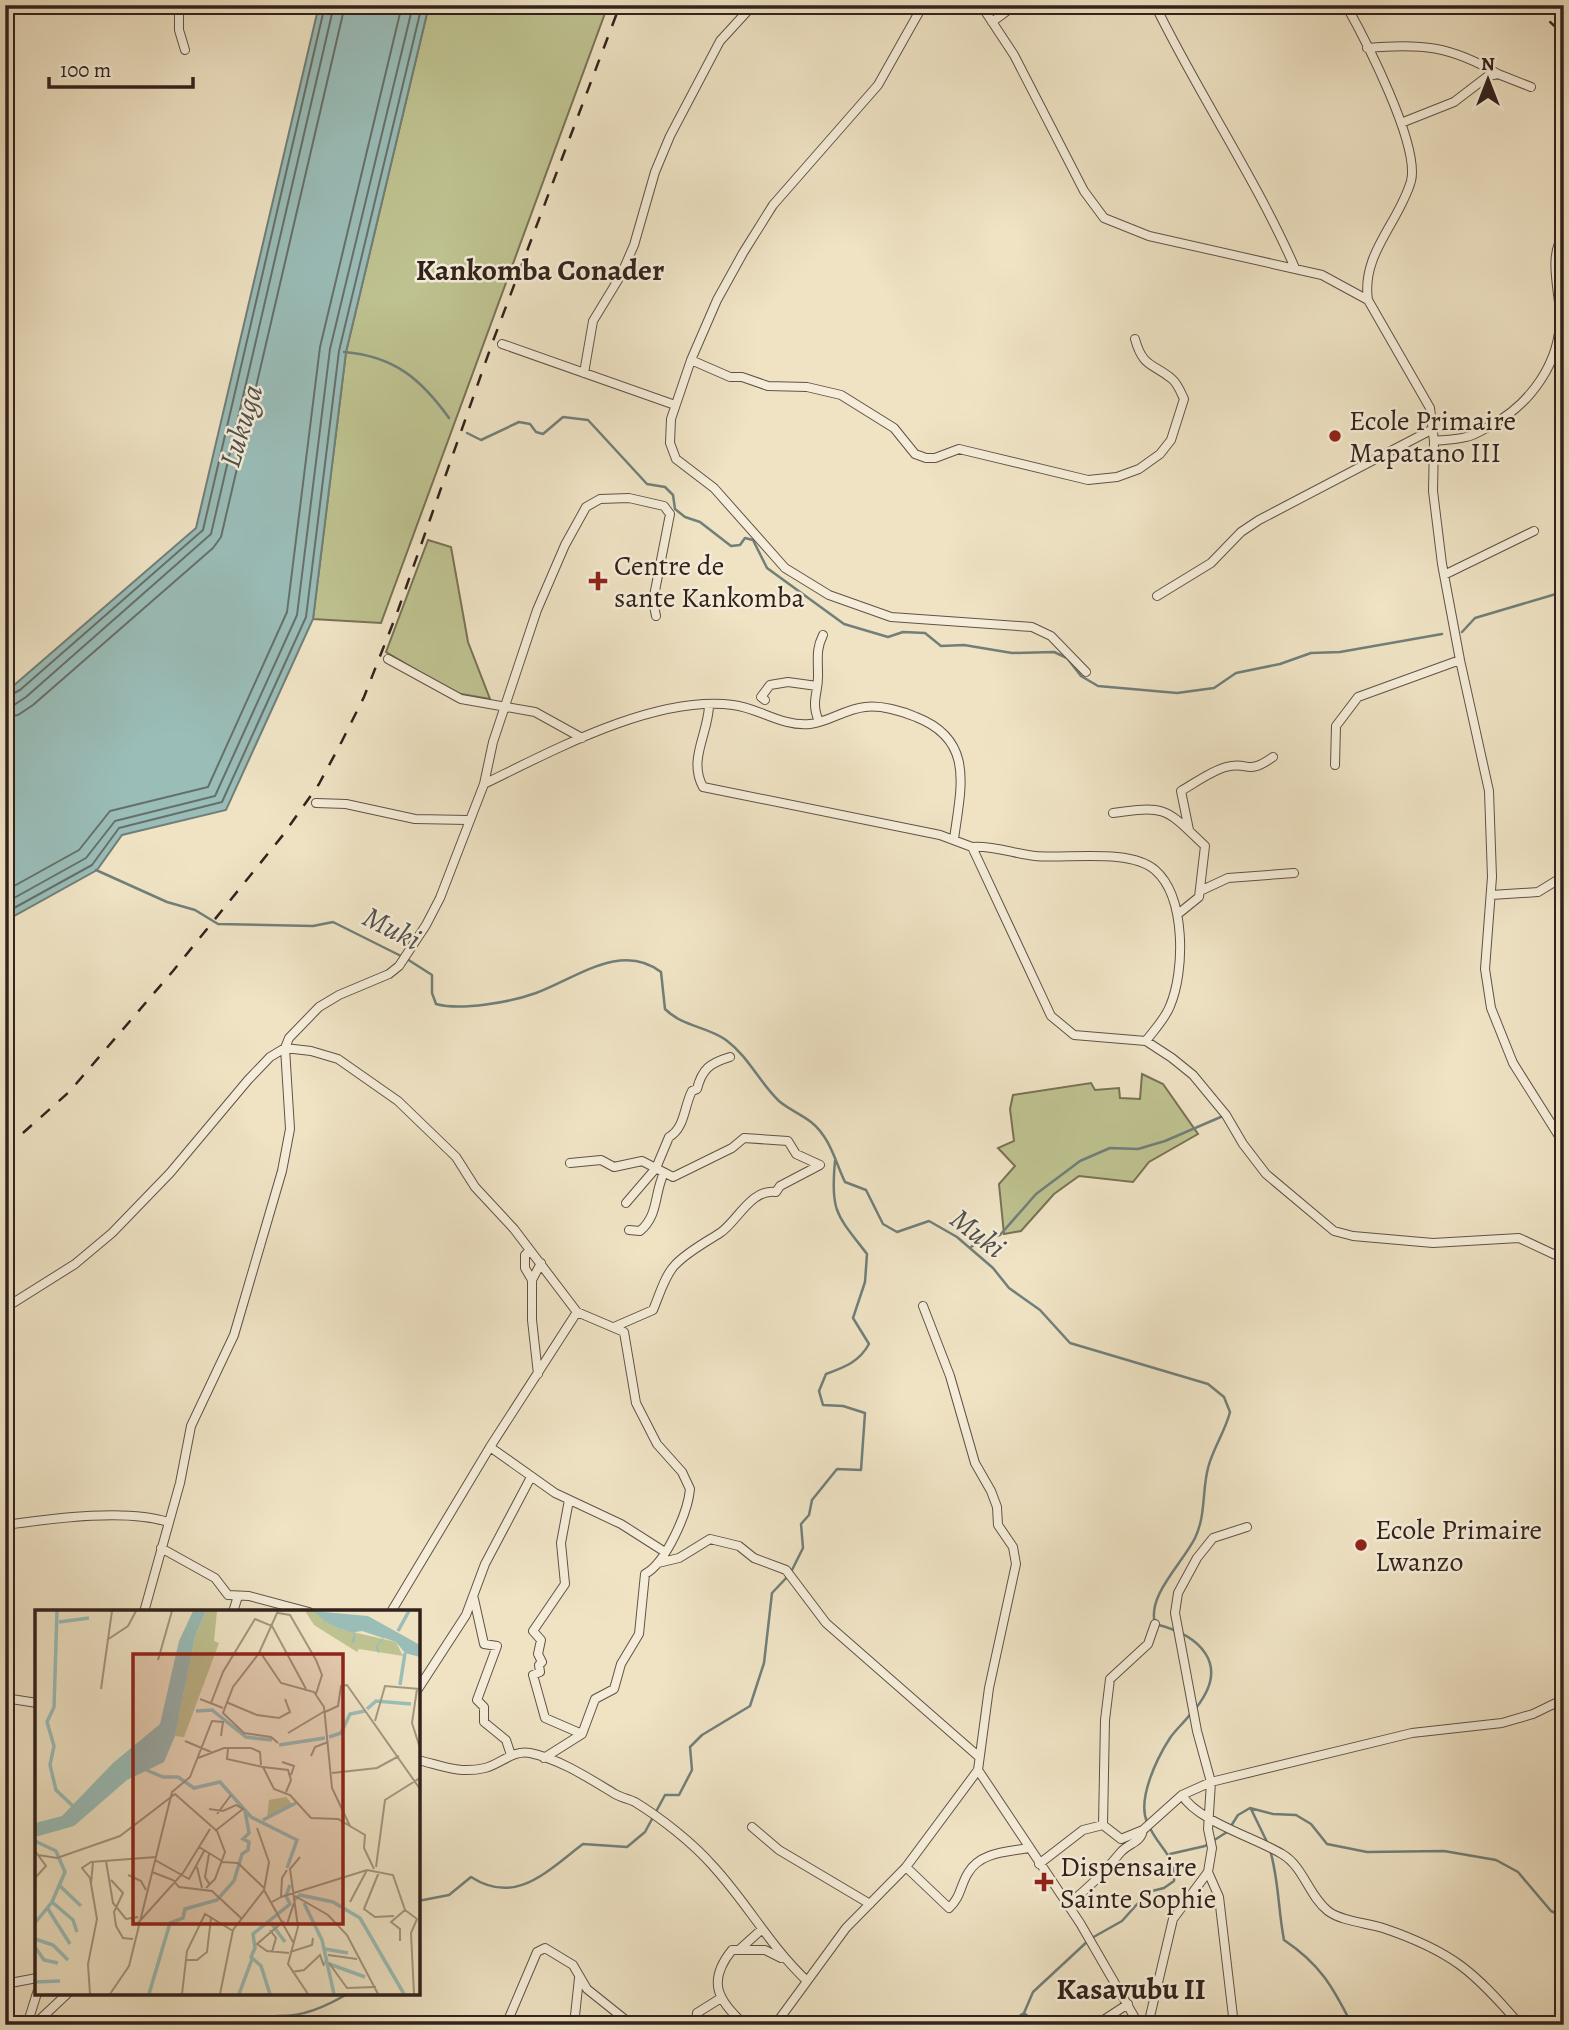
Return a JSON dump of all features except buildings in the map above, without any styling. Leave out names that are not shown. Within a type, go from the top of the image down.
[{"type":"street","points":[[179,5],[179,30],[184,50]]},
{"type":"street","points":[[584,373],[593,321],[621,275],[634,245],[655,172],[670,136],[720,41],[753,5]]},
{"type":"street","points":[[923,5],[878,85],[773,205],[717,300],[675,405],[670,443],[677,459],[714,488],[785,568],[829,595],[891,617],[1032,627],[1051,636],[1086,672]]},
{"type":"street","points":[[981,5],[1014,55],[1084,191],[1104,218],[1149,236],[1330,278],[1368,300]]},
{"type":"street","points":[[992,22],[1015,5]]},
{"type":"street","points":[[1155,5],[1194,83],[1255,187],[1295,268]]},
{"type":"street","points":[[1346,5],[1401,123],[1413,161],[1412,178],[1369,262],[1366,287],[1368,300],[1427,401],[1433,429],[1433,491],[1444,575],[1489,791],[1491,895],[1485,969],[1491,1008],[1513,1063],[1564,1144]]},
{"type":"street","points":[[1367,48],[1409,44],[1440,47],[1470,57],[1498,74],[1531,87]]},
{"type":"street","points":[[1401,123],[1454,102],[1480,80],[1498,74]]},
{"type":"street","points":[[1434,441],[1468,437],[1508,416],[1536,389],[1555,350],[1560,316],[1556,274],[1559,241],[1564,234]]},
{"type":"street","points":[[691,360],[730,377],[742,377],[768,386],[807,387],[841,395],[894,428],[915,454],[926,458],[935,458],[959,449],[1088,480],[1117,477],[1139,469],[1160,454],[1171,440],[1184,399],[1174,380],[1148,365],[1139,355],[1136,339]]},
{"type":"street","points":[[502,344],[675,405]]},
{"type":"street","points":[[1157,596],[1211,563],[1241,532],[1259,520],[1433,429]]},
{"type":"street","points":[[145,1610],[180,1483],[191,1426],[234,1335],[282,1171],[290,1129],[285,1048],[289,1038],[319,1007],[339,995],[389,975],[399,966],[440,898],[484,784],[493,742],[537,610],[565,545],[586,507],[600,499],[629,498],[664,506],[670,514],[653,601],[656,616]]},
{"type":"street","points":[[1444,575],[1534,531]]},
{"type":"street","points":[[819,722],[813,708],[817,685],[816,659],[823,635]]},
{"type":"street","points":[[388,659],[461,699],[535,712],[582,738]]},
{"type":"street","points":[[1335,765],[1336,726],[1358,697],[1460,660]]},
{"type":"street","points":[[765,699],[761,696],[770,685],[788,682],[817,685]]},
{"type":"street","points":[[484,784],[582,738],[677,705],[733,705],[776,720],[808,725],[842,711],[866,707],[881,708],[928,721],[949,736],[958,756],[961,785],[954,839]]},
{"type":"street","points":[[709,706],[708,728],[696,766],[704,786],[954,839],[972,847],[1038,856],[1096,857],[1140,862],[1156,870],[1172,896],[1178,914],[1175,993],[1169,1009],[1146,1041]]},
{"type":"street","points":[[1189,830],[1181,791],[1218,770],[1229,766],[1256,769],[1273,757]]},
{"type":"street","points":[[316,803],[346,804],[404,818],[468,820]]},
{"type":"street","points":[[1113,813],[1149,808],[1176,816],[1205,846],[1199,897],[1178,914]]},
{"type":"street","points":[[972,847],[1051,1016],[1074,1035],[1146,1041],[1193,1075],[1226,1115],[1261,1168],[1334,1231],[1433,1243],[1520,1238],[1564,1259]]},
{"type":"street","points":[[1200,891],[1228,878],[1294,873]]},
{"type":"street","points":[[1491,895],[1538,892],[1564,876]]},
{"type":"street","points":[[5,1308],[75,1264],[113,1233],[170,1173],[248,1080],[270,1057],[285,1048],[311,1051],[338,1059],[398,1101],[456,1157],[475,1186],[541,1263],[577,1312],[624,1332],[636,1403],[657,1444],[682,1472],[690,1489],[677,1531],[658,1563],[643,1579],[639,1633],[621,1664],[614,1689],[595,1699],[582,1734],[544,1758]]},
{"type":"street","points":[[629,1230],[640,1231],[654,1212],[660,1170],[669,1137],[675,1134],[687,1110],[687,1100],[692,1091],[697,1089],[701,1075],[711,1062],[730,1057]]},
{"type":"street","points":[[570,1163],[601,1160],[614,1167],[642,1161],[673,1177],[732,1148],[744,1138],[788,1141],[796,1154],[820,1165],[779,1186],[776,1192],[770,1191],[751,1201],[732,1217],[722,1232],[674,1266],[653,1310],[614,1327]]},
{"type":"street","points":[[626,1203],[660,1170]]},
{"type":"street","points":[[530,1250],[525,1255],[525,1268],[532,1280]]},
{"type":"street","points":[[538,1374],[532,1320],[532,1280],[541,1263]]},
{"type":"street","points":[[923,1306],[950,1376],[975,1463],[991,1492],[997,1507],[998,1525],[1013,1547],[1016,1564],[978,1756],[978,1770],[1068,1904],[1139,2025]]},
{"type":"street","points":[[392,1610],[577,1312]]},
{"type":"street","points":[[491,1447],[531,1478],[569,1500],[621,1524],[665,1552]]},
{"type":"street","points":[[420,1686],[474,1598],[485,1564],[531,1478]]},
{"type":"street","points":[[569,1500],[561,1543],[565,1584],[546,1608],[533,1631],[541,1640],[538,1654],[542,1662],[539,1665],[540,1672],[533,1675],[545,1718],[582,1734]]},
{"type":"street","points":[[5,1525],[64,1518],[142,1516],[168,1522]]},
{"type":"street","points":[[1148,2025],[1173,1919],[1208,1872],[1212,1848],[1208,1829],[1211,1782],[1197,1731],[1175,1613],[1178,1593],[1197,1558],[1213,1538],[1247,1527]]},
{"type":"street","points":[[658,1563],[679,1558],[710,1539],[739,1546],[754,1558],[786,1570],[826,1623],[978,1756]]},
{"type":"street","points":[[161,1548],[215,1577],[228,1595],[249,1596],[302,1610]]},
{"type":"street","points":[[234,1610],[238,1596]]},
{"type":"street","points":[[474,1598],[484,1644],[497,1646],[477,1700],[484,1707],[484,1722],[506,1740],[511,1755]]},
{"type":"street","points":[[1103,1825],[1107,1694],[1110,1679],[1149,1644],[1154,1624]]},
{"type":"street","points":[[5,1698],[35,1703]]},
{"type":"street","points":[[1121,1839],[1143,1830],[1182,1795],[1211,1782],[1412,1733],[1502,1723],[1533,1714],[1564,1699]]},
{"type":"street","points":[[420,1760],[462,1771],[498,1764],[511,1755],[529,1753],[592,1778],[670,1826],[711,1863],[745,1903],[761,1930],[807,1981]]},
{"type":"street","points":[[775,2025],[846,1928],[906,1867],[978,1770]]},
{"type":"street","points":[[1182,1795],[1210,1818],[1283,1854],[1300,1870],[1314,1897],[1330,1913],[1425,1943],[1458,1961],[1520,2025]]},
{"type":"street","points":[[1103,1825],[1121,1839]]},
{"type":"street","points":[[1040,1864],[1083,1830],[1103,1825]]},
{"type":"street","points":[[752,1827],[779,1850],[870,1904]]},
{"type":"street","points":[[1068,1904],[1093,1885],[1121,1851],[1139,1839],[1143,1830]]},
{"type":"street","points":[[1121,1839],[1121,1851]]},
{"type":"street","points":[[906,1867],[949,1908],[958,1899],[968,1872],[985,1856],[1029,1848]]},
{"type":"street","points":[[1208,1872],[1219,1897],[1234,2025]]},
{"type":"street","points":[[740,1949],[761,1930]]},
{"type":"street","points":[[506,2025],[540,1948],[568,1961],[579,1978],[632,2025]]},
{"type":"street","points":[[745,2025],[721,1998],[716,1977],[732,1950],[765,1950],[788,1963]]},
{"type":"street","points":[[5,1984],[35,1978]]},
{"type":"street","points":[[574,2025],[579,1978]]},
{"type":"street","points":[[27,2025],[36,1995]]},
{"type":"street","points":[[34,2025],[66,1995]]},
{"type":"street","points":[[696,2025],[697,2013],[721,1998]]},
{"type":"street","points":[[1096,2025],[1128,2004]]},
{"type":"green space","points":[[429,5],[608,5],[381,623],[313,619],[346,352]]},
{"type":"green space","points":[[428,540],[451,547],[468,642],[490,699],[455,693],[386,652]]},
{"type":"green space","points":[[1142,1074],[1163,1084],[1198,1134],[1149,1162],[1133,1182],[1079,1176],[1054,1194],[1021,1231],[1004,1234],[999,1184],[1015,1166],[998,1148],[1014,1141],[1010,1109],[1013,1095],[1091,1083],[1095,1090],[1119,1088],[1120,1098],[1140,1099]]},
{"type":"water","name":"Lukuga","points":[[319,5],[429,5],[346,352],[313,619],[226,810],[122,835],[97,870],[5,921],[5,693],[196,528]]},
{"type":"waterway","points":[[344,352],[378,359],[405,372],[428,392],[449,418]]},
{"type":"waterway","points":[[467,433],[481,440],[519,422],[530,424],[536,432],[543,434],[563,417],[588,420],[647,484],[665,487],[673,495],[675,509],[685,517],[700,522],[731,546],[740,545],[745,538],[753,540],[767,568],[844,624],[888,637],[903,632],[925,633],[941,646],[964,645],[1012,653],[1054,652],[1067,658],[1081,676],[1098,686],[1177,693],[1214,688],[1236,673],[1280,664],[1311,653],[1340,652],[1442,634]]},
{"type":"waterway","points":[[1462,632],[1475,618],[1556,594],[1564,542]]},
{"type":"waterway","name":"Muki","points":[[96,870],[167,902],[195,910],[218,924],[313,926],[333,922],[401,956]]},
{"type":"waterway","name":"Muki","points":[[407,959],[432,975],[432,993],[436,1004],[446,1006],[486,1004],[526,996],[614,961],[646,963],[661,972],[665,1009],[679,1019],[726,1040],[741,1054],[779,1101],[818,1128],[845,1182],[866,1190],[883,1224],[897,1232],[929,1221],[957,1237],[993,1268],[1009,1288],[1040,1310],[1070,1343],[1208,1384],[1224,1397],[1230,1412],[1208,1468],[1198,1529],[1161,1591],[1154,1613],[1155,1624],[1171,1629],[1197,1644],[1210,1665],[1211,1678],[1196,1708]]},
{"type":"waterway","points":[[971,1247],[983,1239],[1000,1235],[1036,1194],[1080,1161],[1110,1148],[1138,1149],[1165,1141],[1223,1116]]},
{"type":"waterway","points":[[420,1901],[449,1895],[471,1877],[487,1885],[502,1888],[530,1882],[583,1844],[627,1847],[645,1832],[665,1795],[679,1795],[692,1770],[690,1747],[702,1735],[750,1706],[764,1663],[772,1593],[790,1574],[803,1548],[801,1524],[809,1515],[812,1500],[837,1469],[861,1470],[865,1413],[843,1406],[823,1405],[819,1391],[826,1374],[856,1360],[869,1344],[853,1318],[865,1282],[867,1254],[838,1212],[834,1192],[835,1161]]},
{"type":"waterway","name":"Muki","points":[[1147,1822],[1146,1791],[1154,1767],[1170,1738],[1191,1713]]},
{"type":"waterway","points":[[1231,1826],[1238,1815],[1250,1808],[1273,1814],[1296,1815],[1311,1824],[1327,1844],[1367,1852],[1444,1851],[1496,1860],[1518,1872],[1551,1911],[1564,1917]]},
{"type":"waterway","points":[[1251,1809],[1268,1844]]},
{"type":"waterway","name":"Muki","points":[[1006,2025],[1024,2013],[1033,1992],[1090,1939],[1122,1921],[1148,1892],[1164,1888],[1174,1881],[1170,1859],[1150,1828]]},
{"type":"waterway","points":[[1170,1854],[1205,1846],[1227,1832]]},
{"type":"waterway","points":[[1270,1850],[1284,1940],[1316,1967],[1352,2025]]},
{"type":"waterway","points":[[271,2025],[276,2016],[314,2010],[345,1995]]},
{"type":"waterway","points":[[1024,2013],[1037,2025]]},
{"type":"railway","points":[[5,1149],[69,1092],[173,971],[283,835],[319,784],[364,697],[397,613],[493,341],[620,5]]},
{"type":"railway","points":[[1532,5],[1564,35]]},
{"type":"place","name":"Ecole Primaire Mapatano III","points":[[1335,436]]},
{"type":"place","name":"Centre de sante Kankomba","points":[[598,581]]},
{"type":"place","name":"Ecole Primaire Lwanzo","points":[[1361,1545]]},
{"type":"place","name":"Dispensaire Sainte Sophie","points":[[1044,1882]]},
{"type":"district","name":"Kankomba Conader","points":[[540,270]]},
{"type":"district","name":"Kasavubu II","points":[[1131,1989]]}]
